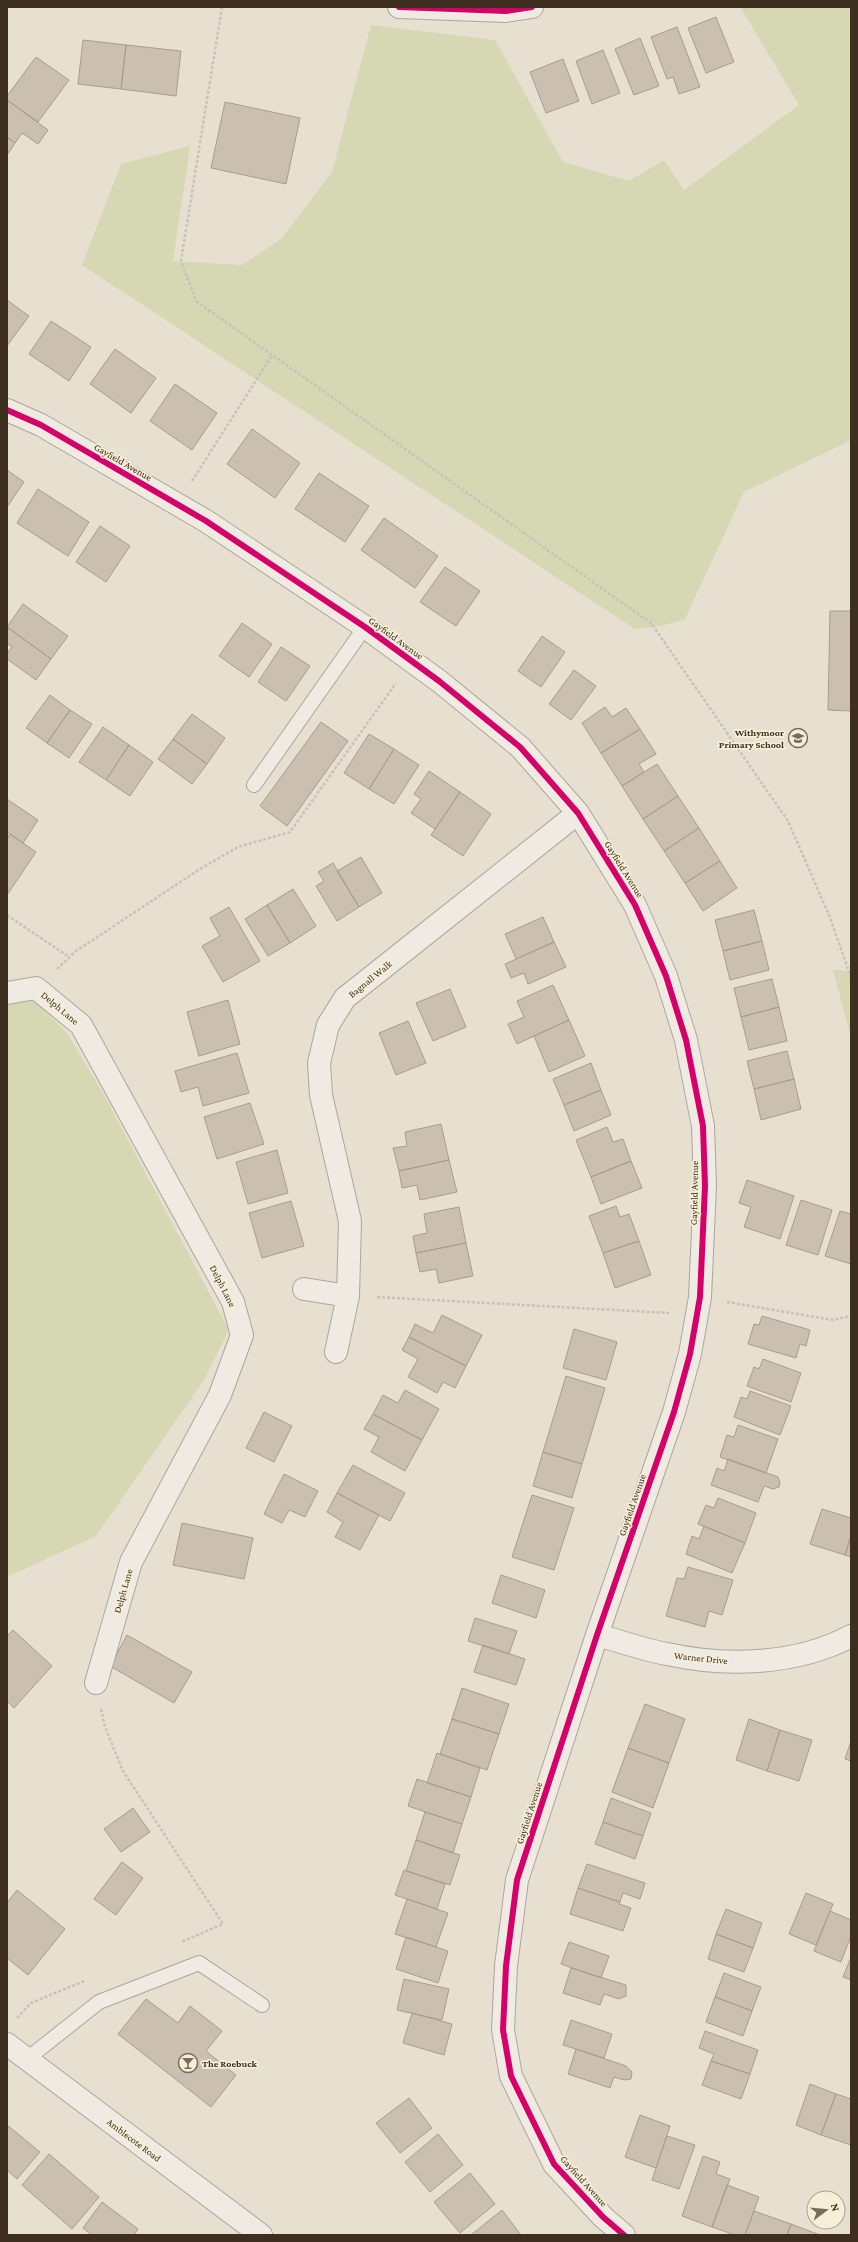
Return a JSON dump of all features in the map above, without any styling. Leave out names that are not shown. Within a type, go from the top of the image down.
[{"type":"street","points":[[399,7],[506,12],[532,7]]},
{"type":"street","name":"Gayfield Avenue","points":[[7,410],[41,424],[206,521],[365,627],[439,681],[520,748],[578,813],[635,905],[666,976],[686,1040],[703,1126],[705,1186],[700,1297],[690,1354],[674,1412],[597,1635],[517,1880],[506,1966],[503,2030],[511,2076],[554,2164],[603,2217],[624,2235]]},
{"type":"street","name":"Bagnall Walk","points":[[336,1352],[348,1296],[350,1221],[321,1095],[319,1063],[328,1025],[345,998],[578,813]]},
{"type":"street","name":"Delph Lane","points":[[7,993],[36,988],[81,1025],[234,1302],[242,1335],[220,1395],[131,1562],[96,1683]]},
{"type":"street","points":[[304,1289],[348,1296]]},
{"type":"street","name":"Warner Drive","points":[[597,1635],[667,1654],[723,1662],[806,1655],[851,1636]]},
{"type":"street","name":"Amblecote Road","points":[[9,2034],[27,2060],[260,2235]]},
{"type":"lane","points":[[254,785],[365,627]]},
{"type":"lane","points":[[27,2060],[99,2002],[200,1963],[262,2005]]},
{"type":"path","points":[[222,7],[181,261],[196,301],[651,623],[788,820],[830,915],[851,977]]},
{"type":"path","points":[[177,504],[272,355]]},
{"type":"path","points":[[36,988],[76,950],[194,873],[238,847],[290,832],[411,661]]},
{"type":"path","points":[[7,915],[69,957]]},
{"type":"path","points":[[348,1296],[674,1313],[700,1297],[833,1320],[851,1316]]},
{"type":"path","points":[[96,1683],[105,1727],[123,1772],[224,1924],[179,1942]]},
{"type":"path","points":[[9,2034],[31,2003],[90,1979]]},
{"type":"green space","points":[[740,7],[851,7],[851,440],[744,492],[685,619],[662,626],[635,629],[82,265],[121,164],[190,146],[173,261],[242,265],[281,239],[332,172],[371,25],[495,40],[563,162],[629,181],[664,160],[684,190],[799,105]]},
{"type":"green space","points":[[833,970],[851,971],[851,1038]]},
{"type":"green space","points":[[33,999],[67,1033],[105,1097],[229,1330],[204,1380],[96,1536],[7,1577],[7,1003]]},
{"type":"building","points":[[716,17],[734,62],[706,73],[688,28]]},
{"type":"building","points":[[677,27],[700,87],[679,94],[673,77],[667,79],[651,37]]},
{"type":"building","points":[[640,38],[659,86],[634,95],[615,49]]},
{"type":"building","points":[[83,40],[126,45],[121,89],[78,84]]},
{"type":"building","points":[[126,45],[181,51],[176,96],[121,89]]},
{"type":"building","points":[[603,50],[620,93],[592,104],[576,61]]},
{"type":"building","points":[[36,57],[69,80],[38,122],[7,100],[7,96]]},
{"type":"building","points":[[563,59],[579,101],[546,113],[530,72]]},
{"type":"building","points":[[7,100],[48,130],[38,144],[22,133],[15,143],[7,137]]},
{"type":"building","points":[[225,102],[300,118],[286,184],[211,168]]},
{"type":"building","points":[[7,137],[15,143],[7,155]]},
{"type":"building","points":[[7,300],[29,316],[7,346]]},
{"type":"building","points":[[51,321],[91,347],[69,381],[29,354]]},
{"type":"building","points":[[115,349],[156,378],[131,413],[90,384]]},
{"type":"building","points":[[175,384],[217,413],[192,450],[150,421]]},
{"type":"building","points":[[252,429],[300,463],[275,498],[227,464]]},
{"type":"building","points":[[7,470],[24,482],[7,507]]},
{"type":"building","points":[[319,473],[369,506],[345,542],[295,509]]},
{"type":"building","points":[[38,489],[89,522],[68,556],[17,523]]},
{"type":"building","points":[[384,518],[438,556],[415,588],[361,550]]},
{"type":"building","points":[[100,526],[130,546],[106,582],[76,562]]},
{"type":"building","points":[[445,567],[480,591],[456,626],[420,602]]},
{"type":"building","points":[[23,604],[68,636],[51,659],[7,627]]},
{"type":"building","points":[[830,611],[851,611],[851,711],[828,710]]},
{"type":"building","points":[[242,623],[272,644],[249,677],[219,656]]},
{"type":"building","points":[[7,627],[51,659],[36,680],[7,659],[7,654],[12,647],[7,643]]},
{"type":"building","points":[[542,636],[565,652],[541,687],[518,671]]},
{"type":"building","points":[[281,647],[310,666],[286,701],[258,682]]},
{"type":"building","points":[[574,670],[596,686],[571,720],[549,704]]},
{"type":"building","points":[[50,695],[70,710],[47,743],[26,728]]},
{"type":"building","points":[[605,707],[612,717],[626,708],[640,729],[601,753],[582,723]]},
{"type":"building","points":[[70,710],[92,724],[69,758],[47,743]]},
{"type":"building","points":[[192,714],[225,738],[207,764],[173,739]]},
{"type":"building","points":[[321,722],[348,741],[287,826],[260,806]]},
{"type":"building","points":[[103,727],[129,745],[106,780],[79,762]]},
{"type":"building","points":[[640,729],[656,754],[639,764],[644,772],[622,786],[601,753]]},
{"type":"building","points":[[369,734],[394,749],[369,789],[344,773]]},
{"type":"building","points":[[173,739],[207,764],[192,784],[158,759]]},
{"type":"building","points":[[129,745],[153,762],[130,796],[106,780]]},
{"type":"building","points":[[394,749],[419,765],[394,804],[369,789]]},
{"type":"building","points":[[657,764],[678,796],[643,819],[622,786]]},
{"type":"building","points":[[429,771],[460,792],[435,829],[411,813],[421,799],[414,794]]},
{"type":"building","points":[[460,792],[491,814],[463,856],[431,835]]},
{"type":"building","points":[[678,796],[699,828],[664,851],[643,819]]},
{"type":"building","points":[[7,799],[38,820],[23,843],[7,832]]},
{"type":"building","points":[[699,828],[720,861],[685,883],[664,851]]},
{"type":"building","points":[[10,834],[36,852],[7,895],[7,839]]},
{"type":"building","points":[[361,857],[382,893],[359,907],[337,871]]},
{"type":"building","points":[[720,861],[737,888],[703,911],[685,883]]},
{"type":"building","points":[[333,863],[359,907],[337,921],[316,886],[324,881],[318,872]]},
{"type":"building","points":[[293,889],[316,926],[290,943],[267,905]]},
{"type":"building","points":[[267,905],[290,943],[268,956],[245,919]]},
{"type":"building","points":[[229,907],[260,961],[223,982],[202,946],[220,936],[210,918]]},
{"type":"building","points":[[754,910],[762,941],[723,951],[715,920]]},
{"type":"building","points":[[543,917],[554,942],[516,959],[505,934]]},
{"type":"building","points":[[762,941],[769,970],[730,980],[723,951]]},
{"type":"building","points":[[554,942],[566,967],[528,984],[524,973],[511,978],[505,964]]},
{"type":"building","points":[[772,979],[779,1007],[741,1017],[734,988]]},
{"type":"building","points":[[553,985],[569,1020],[517,1044],[508,1024],[524,1017],[517,1001]]},
{"type":"building","points":[[450,989],[466,1027],[433,1041],[416,1003]]},
{"type":"building","points":[[228,1000],[240,1044],[199,1056],[187,1012]]},
{"type":"building","points":[[779,1007],[787,1041],[749,1050],[741,1017]]},
{"type":"building","points":[[569,1020],[585,1056],[549,1072],[534,1036]]},
{"type":"building","points":[[408,1021],[426,1063],[396,1075],[379,1033]]},
{"type":"building","points":[[787,1051],[794,1079],[754,1089],[747,1061]]},
{"type":"building","points":[[237,1053],[249,1093],[203,1106],[198,1087],[181,1092],[175,1071]]},
{"type":"building","points":[[591,1063],[601,1090],[564,1105],[553,1079]]},
{"type":"building","points":[[794,1079],[801,1109],[761,1120],[754,1089]]},
{"type":"building","points":[[601,1090],[611,1115],[574,1131],[564,1105]]},
{"type":"building","points":[[250,1103],[264,1144],[217,1159],[204,1117]]},
{"type":"building","points":[[441,1124],[449,1160],[399,1171],[393,1148],[407,1146],[405,1132]]},
{"type":"building","points":[[607,1127],[613,1142],[623,1139],[631,1161],[591,1177],[576,1140]]},
{"type":"building","points":[[277,1150],[288,1193],[248,1204],[236,1162]]},
{"type":"building","points":[[449,1160],[457,1192],[420,1200],[417,1185],[402,1188],[399,1171]]},
{"type":"building","points":[[631,1161],[642,1188],[601,1204],[591,1177]]},
{"type":"building","points":[[747,1180],[794,1196],[780,1239],[744,1227],[751,1207],[739,1203]]},
{"type":"building","points":[[801,1200],[832,1210],[818,1255],[786,1245]]},
{"type":"building","points":[[291,1201],[304,1246],[262,1258],[249,1213]]},
{"type":"building","points":[[616,1206],[620,1217],[629,1214],[639,1241],[603,1253],[589,1216]]},
{"type":"building","points":[[459,1207],[466,1243],[416,1253],[413,1236],[427,1233],[424,1214]]},
{"type":"building","points":[[840,1211],[851,1214],[851,1264],[825,1256]]},
{"type":"building","points":[[639,1241],[651,1275],[615,1288],[603,1253]]},
{"type":"building","points":[[466,1243],[473,1276],[439,1283],[436,1269],[420,1272],[416,1253]]},
{"type":"building","points":[[442,1315],[482,1335],[466,1366],[409,1337],[415,1324],[433,1333]]},
{"type":"building","points":[[762,1316],[810,1330],[806,1346],[800,1344],[796,1358],[748,1344],[754,1324],[759,1325]]},
{"type":"building","points":[[574,1329],[617,1342],[606,1380],[563,1368]]},
{"type":"building","points":[[409,1337],[466,1366],[455,1388],[443,1382],[437,1393],[408,1377],[418,1359],[402,1350]]},
{"type":"building","points":[[763,1359],[801,1373],[791,1402],[747,1386],[754,1367],[759,1369]]},
{"type":"building","points":[[566,1376],[605,1388],[582,1464],[543,1452]]},
{"type":"building","points":[[405,1390],[439,1409],[422,1440],[373,1414],[383,1395],[398,1403]]},
{"type":"building","points":[[750,1391],[791,1406],[780,1435],[734,1417],[741,1397],[747,1399]]},
{"type":"building","points":[[264,1412],[292,1426],[274,1462],[246,1448]]},
{"type":"building","points":[[373,1414],[422,1440],[405,1471],[371,1452],[379,1437],[364,1429]]},
{"type":"building","points":[[738,1425],[778,1439],[766,1473],[720,1457],[727,1435],[734,1437]]},
{"type":"building","points":[[543,1452],[582,1464],[572,1498],[533,1486]]},
{"type":"building","points":[[728,1459],[778,1477],[780,1482],[779,1487],[773,1489],[764,1486],[758,1502],[711,1485],[717,1468],[724,1471]]},
{"type":"building","points":[[353,1465],[405,1493],[390,1521],[337,1493]]},
{"type":"building","points":[[284,1474],[318,1491],[305,1517],[289,1510],[282,1523],[264,1514]]},
{"type":"building","points":[[337,1493],[379,1515],[360,1550],[335,1537],[343,1522],[327,1512]]},
{"type":"building","points":[[532,1495],[574,1508],[554,1570],[512,1557]]},
{"type":"building","points":[[718,1498],[756,1513],[745,1543],[698,1524],[706,1505],[714,1508]]},
{"type":"building","points":[[822,1509],[851,1518],[851,1536],[845,1555],[810,1544]]},
{"type":"building","points":[[182,1523],[253,1538],[244,1579],[173,1565]]},
{"type":"building","points":[[704,1526],[745,1543],[732,1573],[686,1554],[692,1536],[699,1539]]},
{"type":"building","points":[[851,1536],[851,1557],[845,1555]]},
{"type":"building","points":[[688,1567],[733,1580],[722,1615],[709,1611],[705,1627],[666,1616],[677,1578],[684,1579]]},
{"type":"building","points":[[501,1575],[545,1590],[536,1618],[492,1603]]},
{"type":"building","points":[[475,1618],[517,1631],[509,1654],[468,1641]]},
{"type":"building","points":[[13,1630],[52,1666],[14,1708],[7,1701],[7,1636]]},
{"type":"building","points":[[127,1635],[192,1672],[174,1703],[110,1666]]},
{"type":"building","points":[[483,1645],[525,1659],[516,1685],[474,1672]]},
{"type":"building","points":[[462,1688],[509,1704],[499,1734],[452,1719]]},
{"type":"building","points":[[645,1704],[685,1719],[669,1763],[628,1748]]},
{"type":"building","points":[[452,1719],[499,1734],[487,1770],[440,1754]]},
{"type":"building","points":[[749,1719],[780,1730],[767,1771],[736,1760]]},
{"type":"building","points":[[780,1730],[812,1740],[799,1781],[767,1771]]},
{"type":"building","points":[[851,1741],[851,1761],[845,1759]]},
{"type":"building","points":[[628,1748],[669,1763],[653,1808],[612,1792]]},
{"type":"building","points":[[437,1753],[480,1768],[471,1797],[427,1783]]},
{"type":"building","points":[[417,1779],[471,1797],[462,1824],[408,1806]]},
{"type":"building","points":[[611,1798],[651,1813],[643,1836],[603,1822]]},
{"type":"building","points":[[133,1808],[150,1832],[121,1852],[104,1829]]},
{"type":"building","points":[[425,1812],[462,1824],[453,1853],[416,1840]]},
{"type":"building","points":[[603,1822],[643,1836],[635,1859],[595,1844]]},
{"type":"building","points":[[416,1840],[460,1855],[450,1885],[406,1871]]},
{"type":"building","points":[[122,1862],[143,1878],[116,1915],[94,1899]]},
{"type":"building","points":[[587,1864],[645,1883],[640,1899],[623,1893],[620,1902],[578,1888]]},
{"type":"building","points":[[404,1870],[445,1884],[437,1909],[395,1895]]},
{"type":"building","points":[[578,1888],[620,1902],[619,1904],[631,1908],[623,1931],[570,1914]]},
{"type":"building","points":[[17,1890],[65,1929],[28,1975],[7,1958],[7,1903]]},
{"type":"building","points":[[806,1893],[833,1904],[816,1945],[789,1934]]},
{"type":"building","points":[[407,1899],[448,1913],[436,1947],[395,1934]]},
{"type":"building","points":[[726,1909],[762,1923],[753,1948],[716,1934]]},
{"type":"building","points":[[830,1911],[851,1920],[851,1936],[841,1962],[814,1951]]},
{"type":"building","points":[[716,1934],[753,1948],[744,1972],[708,1959]]},
{"type":"building","points":[[406,1937],[448,1951],[438,1983],[396,1969]]},
{"type":"building","points":[[569,1942],[609,1956],[601,1978],[561,1964]]},
{"type":"building","points":[[851,1957],[851,1980],[843,1977]]},
{"type":"building","points":[[571,1968],[626,1985],[626,1996],[619,1999],[604,1994],[600,2005],[563,1993]]},
{"type":"building","points":[[724,1973],[761,1987],[752,2011],[715,1997]]},
{"type":"building","points":[[404,1979],[449,1989],[442,2020],[397,2010]]},
{"type":"building","points":[[715,1997],[752,2011],[743,2036],[706,2022]]},
{"type":"building","name":"The Roebuck","points":[[146,1999],[178,2023],[190,2006],[222,2031],[206,2051],[236,2075],[211,2107],[118,2034]]},
{"type":"building","points":[[412,2013],[452,2024],[444,2055],[403,2043]]},
{"type":"building","points":[[571,2020],[612,2034],[604,2058],[563,2045]]},
{"type":"building","points":[[705,2031],[758,2050],[750,2074],[711,2061],[714,2054],[699,2048]]},
{"type":"building","points":[[576,2049],[626,2066],[632,2072],[631,2079],[624,2080],[614,2077],[610,2088],[568,2074]]},
{"type":"building","points":[[711,2061],[750,2074],[741,2099],[702,2085]]},
{"type":"building","points":[[810,2084],[836,2094],[821,2135],[796,2125]]},
{"type":"building","points":[[836,2094],[851,2099],[851,2145],[821,2135]]},
{"type":"building","points":[[409,2098],[432,2128],[400,2153],[376,2123]]},
{"type":"building","points":[[640,2115],[670,2126],[656,2168],[625,2157]]},
{"type":"building","points":[[7,2125],[40,2152],[17,2179],[7,2170]]},
{"type":"building","points":[[438,2134],[463,2165],[430,2192],[405,2162]]},
{"type":"building","points":[[667,2136],[695,2145],[679,2189],[652,2180]]},
{"type":"building","points":[[49,2154],[99,2197],[72,2229],[22,2185]]},
{"type":"building","points":[[703,2156],[720,2162],[716,2174],[730,2179],[712,2227],[682,2216]]},
{"type":"building","points":[[470,2173],[495,2204],[460,2233],[434,2202]]},
{"type":"building","points":[[727,2185],[759,2197],[745,2235],[735,2235],[712,2227]]},
{"type":"building","points":[[102,2202],[138,2229],[134,2235],[92,2235],[83,2228]]},
{"type":"building","points":[[502,2210],[521,2235],[471,2235]]},
{"type":"building","points":[[754,2211],[791,2224],[787,2235],[745,2235]]},
{"type":"building","points":[[791,2224],[820,2235],[787,2235]]},
{"type":"cycle path","points":[[399,7],[506,11],[532,7]]},
{"type":"cycle path","points":[[7,410],[41,425],[206,521],[365,627],[439,681],[520,747],[578,813],[635,905],[666,976],[686,1040],[703,1126],[705,1186],[700,1297],[690,1354],[674,1412],[597,1635],[517,1880],[506,1966],[503,2030],[511,2076],[554,2164],[603,2217],[624,2235]]},
{"type":"place","name":"Withymoor Primary School","points":[[798,738]]},
{"type":"place","name":"The Roebuck","points":[[188,2063]]}]
